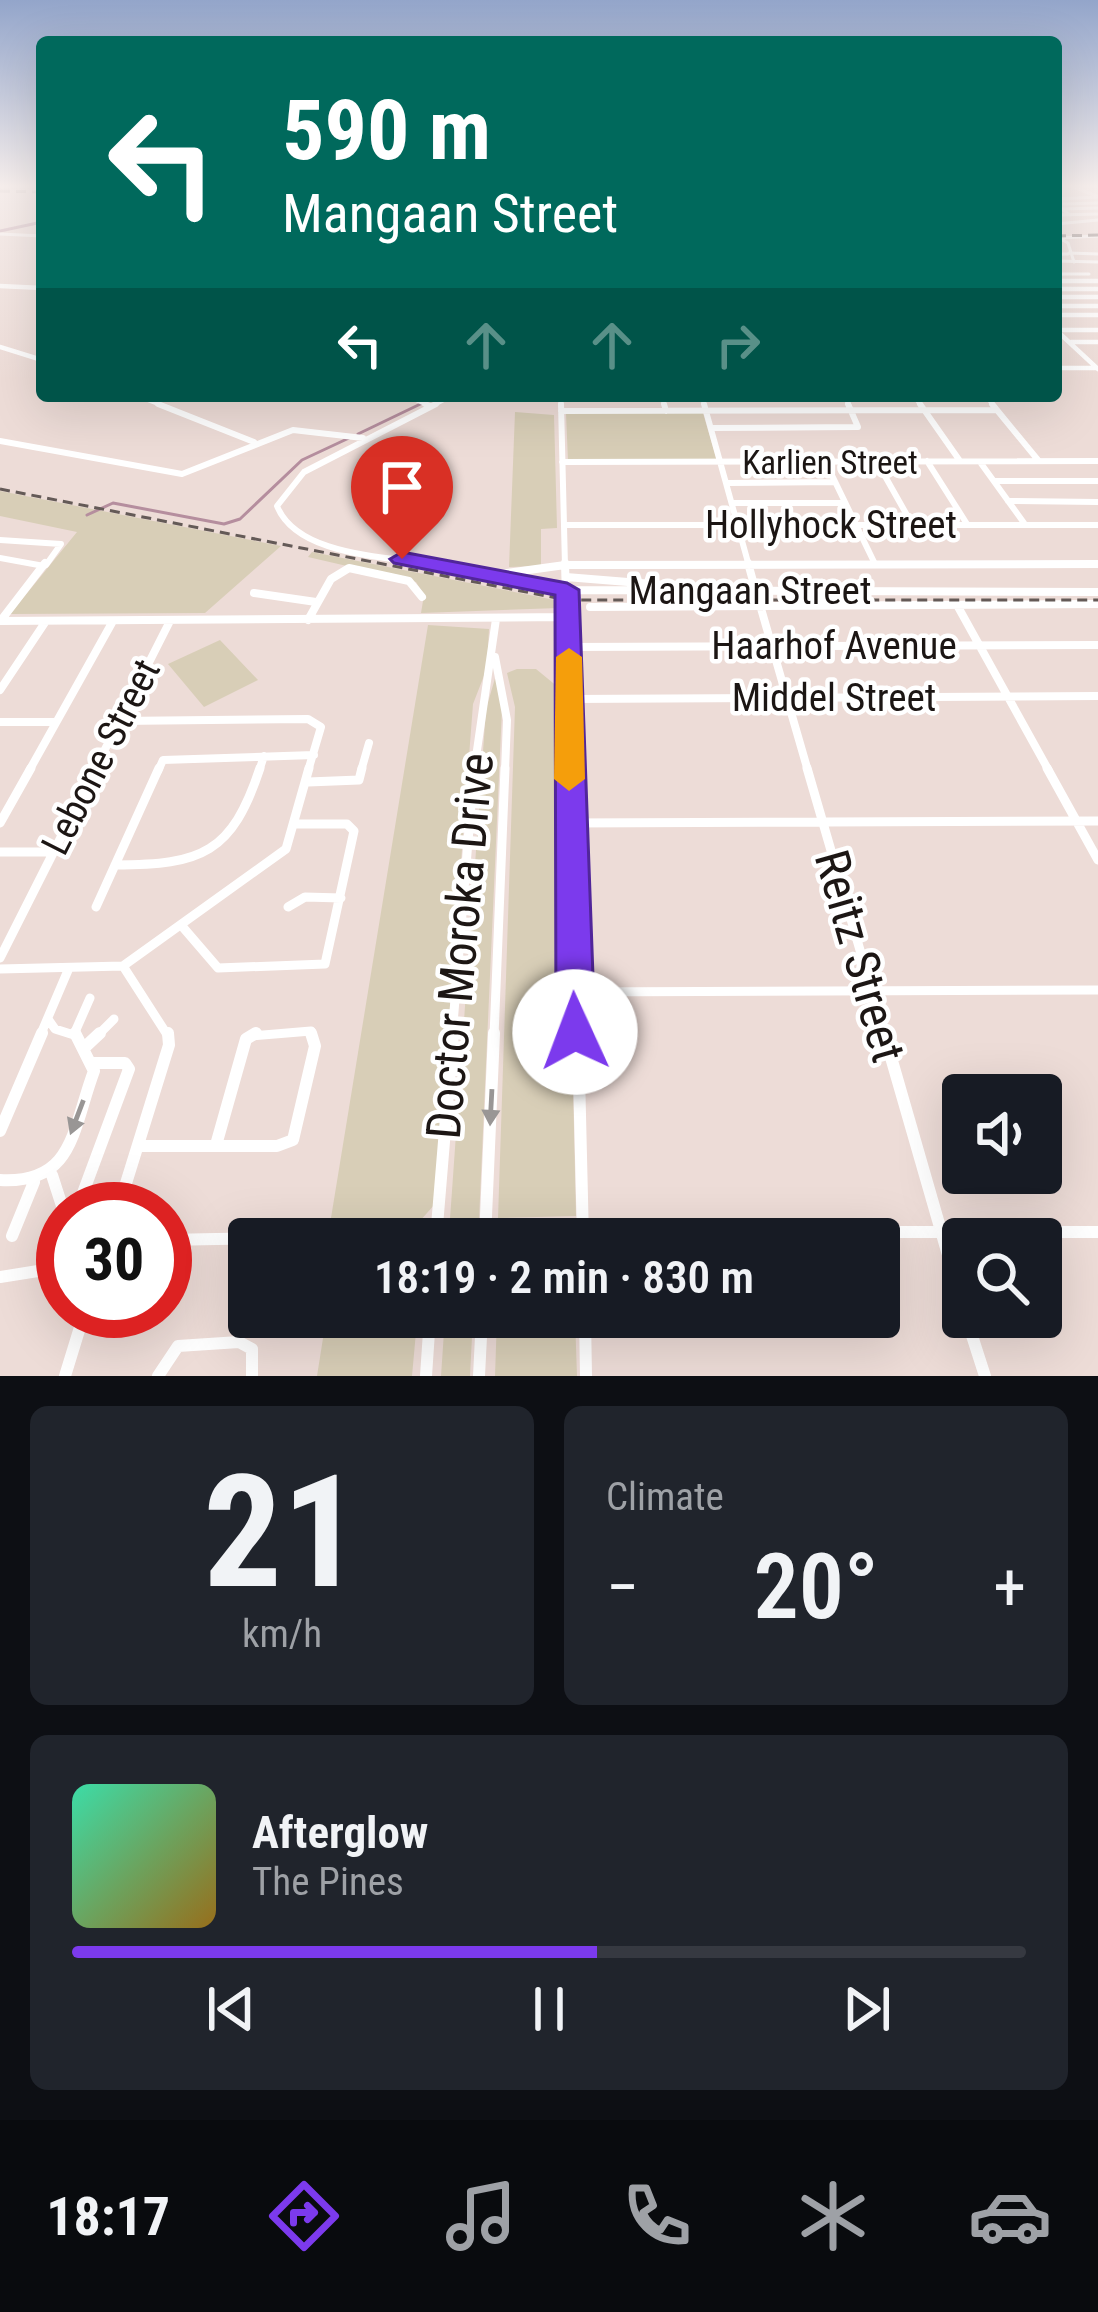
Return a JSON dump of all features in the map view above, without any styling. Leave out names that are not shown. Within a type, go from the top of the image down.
[{"type":"street","points":[[1062,253],[1098,259]]},
{"type":"street","points":[[1062,253],[1098,259]]},
{"type":"street","points":[[1062,276],[1089,274]]},
{"type":"street","points":[[1062,278],[1098,281]]},
{"type":"street","points":[[0,286],[36,288]]},
{"type":"street","points":[[1062,293],[1098,293]]},
{"type":"street","points":[[1062,306],[1098,306]]},
{"type":"street","points":[[1062,315],[1098,315]]},
{"type":"street","points":[[1062,330],[1098,330]]},
{"type":"street","points":[[1062,336],[1097,368]]},
{"type":"street","points":[[1069,342],[1098,342]]},
{"type":"street","points":[[0,347],[36,358]]},
{"type":"street","points":[[1082,354],[1098,354]]},
{"type":"street","points":[[1062,367],[1097,368]]},
{"type":"street","points":[[153,402],[255,442]]},
{"type":"street","points":[[421,402],[430,406]]},
{"type":"street","name":"Mangaan Street","points":[[439,402],[364,438],[290,483],[277,506],[285,526],[311,542],[567,595],[1098,592]]},
{"type":"street","points":[[561,402],[582,1218]]},
{"type":"street","points":[[664,402],[666,411]]},
{"type":"street","points":[[704,402],[756,592]]},
{"type":"street","points":[[814,402],[819,411]]},
{"type":"street","points":[[711,428],[854,428],[860,425],[848,402]]},
{"type":"street","points":[[918,402],[960,461]]},
{"type":"street","points":[[991,402],[1038,460]]},
{"type":"street","points":[[561,411],[998,410]]},
{"type":"street","points":[[0,441],[182,474],[255,442],[304,428],[364,438]]},
{"type":"street","name":"Karlien Street","points":[[562,462],[1098,460]]},
{"type":"street","points":[[928,461],[968,526]]},
{"type":"street","points":[[979,461],[1025,524]]},
{"type":"street","points":[[826,462],[875,564]]},
{"type":"street","points":[[877,462],[913,526]]},
{"type":"street","points":[[994,481],[1098,481]]},
{"type":"street","points":[[727,482],[835,482]]},
{"type":"street","points":[[1008,502],[1098,502]]},
{"type":"street","points":[[732,503],[845,503]]},
{"type":"street","name":"Hollyhock Street","points":[[565,525],[1094,525]]},
{"type":"street","points":[[1094,525],[1098,535]]},
{"type":"street","points":[[0,540],[62,544],[1,620]]},
{"type":"street","points":[[0,558],[46,565]]},
{"type":"street","points":[[492,576],[565,565],[1098,564]]},
{"type":"street","points":[[308,620],[333,576],[354,568],[409,581],[422,597]]},
{"type":"street","points":[[566,577],[671,584],[712,592]]},
{"type":"street","points":[[254,592],[316,602]]},
{"type":"street","points":[[590,607],[1098,604]]},
{"type":"street","name":"Reitz Street","points":[[760,605],[942,1240]]},
{"type":"street","points":[[957,605],[1098,860]]},
{"type":"street","name":"Lebone Street","points":[[1,620],[568,616]]},
{"type":"street","points":[[494,634],[522,619]]},
{"type":"street","points":[[0,690],[46,620]]},
{"type":"street","name":"Doctor Moroka Drive","points":[[486,1218],[507,720],[494,656],[496,620]]},
{"type":"street","points":[[0,823],[113,621]]},
{"type":"street","name":"Lebone Street","points":[[0,958],[170,621]]},
{"type":"street","name":"Haarhof Avenue","points":[[569,647],[1098,645]]},
{"type":"street","name":"Doctor Moroka Drive","points":[[438,1218],[478,719],[494,656]]},
{"type":"street","name":"Middel Street","points":[[570,698],[1098,696]]},
{"type":"street","points":[[0,969],[123,966],[286,849],[297,824],[321,727],[315,720],[118,721]]},
{"type":"street","points":[[0,722],[57,722]]},
{"type":"street","points":[[308,782],[358,780],[369,743]]},
{"type":"street","points":[[96,907],[163,760],[314,755]]},
{"type":"street","points":[[115,865],[177,865],[233,831],[243,820],[264,756]]},
{"type":"street","points":[[569,823],[1098,821]]},
{"type":"street","points":[[181,925],[218,968],[315,968],[331,955],[353,828],[297,824]]},
{"type":"street","points":[[0,852],[53,852]]},
{"type":"street","points":[[289,907],[305,897],[340,898]]},
{"type":"street","points":[[123,966],[170,1038],[127,1182]]},
{"type":"street","points":[[0,1131],[69,968]]},
{"type":"street","points":[[574,992],[1098,990]]},
{"type":"street","points":[[75,1032],[90,998]]},
{"type":"street","points":[[85,1047],[114,1018]]},
{"type":"street","points":[[48,1019],[55,1029],[75,1032],[94,1063]]},
{"type":"street","points":[[138,1146],[286,1145],[298,1134],[315,1046],[310,1031],[250,1034],[216,1145]]},
{"type":"street","points":[[55,1182],[52,1174],[94,1063]]},
{"type":"street","points":[[84,1182],[129,1069],[125,1063],[94,1063]]},
{"type":"street","points":[[0,1180],[34,1182],[52,1174]]},
{"type":"street","points":[[12,1236],[34,1182]]},
{"type":"street","points":[[900,1234],[1098,1232]]},
{"type":"street","points":[[192,1240],[228,1240]]},
{"type":"street","points":[[0,1276],[36,1271]]},
{"type":"street","points":[[65,1376],[77,1338]]},
{"type":"street","points":[[426,1376],[429,1338]]},
{"type":"street","points":[[479,1376],[481,1338]]},
{"type":"street","points":[[585,1338],[586,1376]]},
{"type":"street","points":[[973,1338],[985,1376]]},
{"type":"street","points":[[158,1376],[178,1346],[239,1342],[252,1349],[252,1376]]},
{"type":"shaded area","points":[[515,412],[554,415],[557,528],[541,529],[541,566],[509,567]]},
{"type":"shaded area","points":[[566,413],[703,413],[717,461],[568,461]]},
{"type":"shaded area","points":[[0,491],[281,546],[205,613],[10,614],[77,532],[0,516]]},
{"type":"shaded area","points":[[312,552],[560,601],[559,608],[421,613],[424,595],[416,582],[308,557]]},
{"type":"shaded area","points":[[428,625],[489,629],[487,668],[473,704],[435,1204],[423,1218],[331,1218]]},
{"type":"shaded area","points":[[220,640],[258,680],[204,707],[168,664]]},
{"type":"shaded area","points":[[536,669],[564,692],[576,1216],[498,1218],[515,707],[507,673]]},
{"type":"shaded area","points":[[496,675],[502,709],[479,1218],[450,1218],[486,709]]},
{"type":"shaded area","points":[[323,1338],[415,1338],[412,1376],[317,1376]]},
{"type":"shaded area","points":[[444,1338],[472,1338],[470,1376],[441,1376]]},
{"type":"shaded area","points":[[496,1338],[576,1338],[577,1376],[495,1376]]},
{"type":"waterway","points":[[358,434],[425,402]]},
{"type":"waterway","points":[[87,515],[113,503],[224,524],[240,519],[302,460],[349,438]]},
{"type":"railway","points":[[0,489],[567,600],[1098,600]]},
{"type":"slow traffic","points":[[569,657],[569,779]]},
{"type":"route","points":[[402,559],[567,590],[575,1032]]}]
